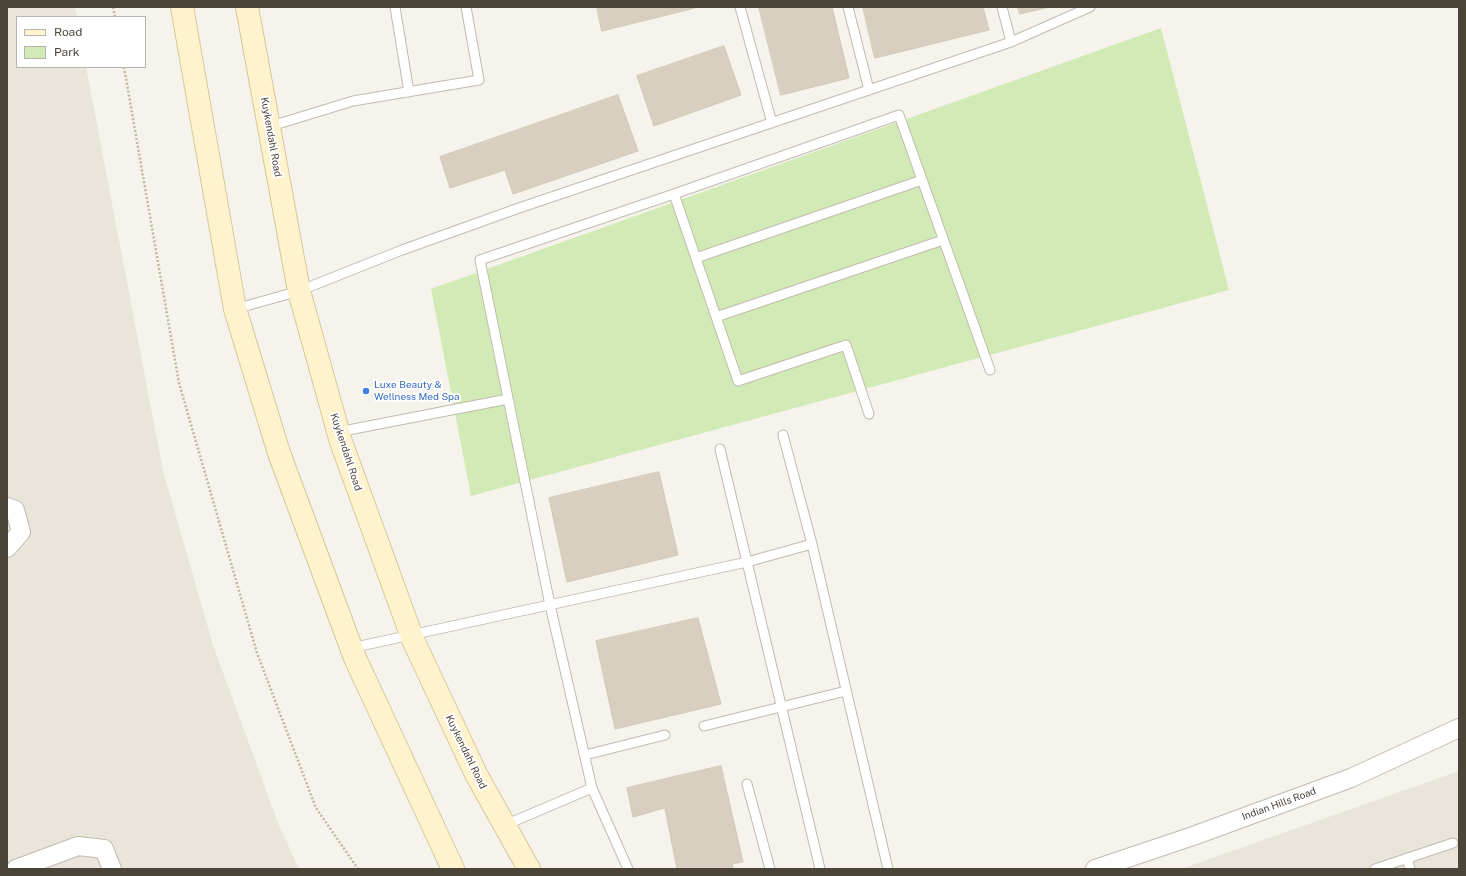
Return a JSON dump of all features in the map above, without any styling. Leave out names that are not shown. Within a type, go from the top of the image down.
[{"type":"main road","points":[[182,7],[235,309],[279,453],[355,658],[453,869]]},
{"type":"main road","name":"Kuykendahl Road","points":[[247,7],[299,291],[338,432],[411,635],[476,774],[529,869]]},
{"type":"street","points":[[7,507],[15,510],[21,532],[7,548]]},
{"type":"street","name":"Indian Hills Road","points":[[1095,869],[1193,836],[1351,778],[1459,728]]},
{"type":"street","points":[[16,869],[78,846],[104,849],[112,869]]},
{"type":"lane","points":[[395,7],[408,92]]},
{"type":"lane","points":[[268,127],[353,101],[479,80],[466,7]]},
{"type":"lane","points":[[740,7],[772,122]]},
{"type":"lane","points":[[848,7],[869,90]]},
{"type":"lane","points":[[1002,7],[1011,42]]},
{"type":"lane","points":[[235,309],[299,291],[424,242],[519,208],[1011,42],[1079,9],[1090,7]]},
{"type":"lane","points":[[628,869],[592,788],[550,605],[480,260],[674,194],[898,114],[990,370]]},
{"type":"lane","points":[[696,258],[922,180]]},
{"type":"lane","points":[[674,194],[738,381],[846,345],[869,414]]},
{"type":"lane","points":[[716,317],[943,240]]},
{"type":"lane","points":[[338,432],[508,399]]},
{"type":"lane","points":[[784,435],[812,544],[888,869]]},
{"type":"lane","points":[[720,449],[820,869]]},
{"type":"lane","points":[[351,648],[747,562],[812,544]]},
{"type":"lane","points":[[704,726],[846,691]]},
{"type":"lane","points":[[585,755],[665,735]]},
{"type":"lane","points":[[748,784],[770,869]]},
{"type":"lane","points":[[504,825],[592,788]]},
{"type":"lane","points":[[1375,869],[1452,843]]},
{"type":"lane","points":[[1407,858],[1410,869]]},
{"type":"path","points":[[124,68],[179,383],[251,630],[258,653],[316,808],[358,869]]},
{"type":"shaded area","points":[[7,7],[75,7],[77,16],[16,16],[16,68],[86,68],[163,471],[213,645],[278,823],[299,869],[7,869]]},
{"type":"shaded area","points":[[1459,771],[1459,869],[1181,869]]},
{"type":"green space","points":[[1161,28],[1229,290],[471,496],[431,289]]},
{"type":"building","points":[[597,7],[694,7],[695,8],[602,31]]},
{"type":"building","points":[[759,7],[832,7],[849,78],[781,95]]},
{"type":"building","points":[[863,7],[983,7],[989,30],[875,58]]},
{"type":"building","points":[[1018,7],[1050,7],[1020,14]]},
{"type":"building","points":[[724,46],[741,95],[654,126],[637,76]]},
{"type":"building","points":[[618,95],[638,151],[513,194],[505,170],[450,188],[440,157]]},
{"type":"building","points":[[659,472],[678,555],[567,582],[549,498]]},
{"type":"building","points":[[698,618],[721,704],[615,729],[596,641]]},
{"type":"building","points":[[721,766],[743,862],[732,864],[733,869],[677,869],[665,808],[633,817],[627,788]]},
{"type":"place","name":"Luxe Beauty & Wellness Med Spa","points":[[366,391]]}]
